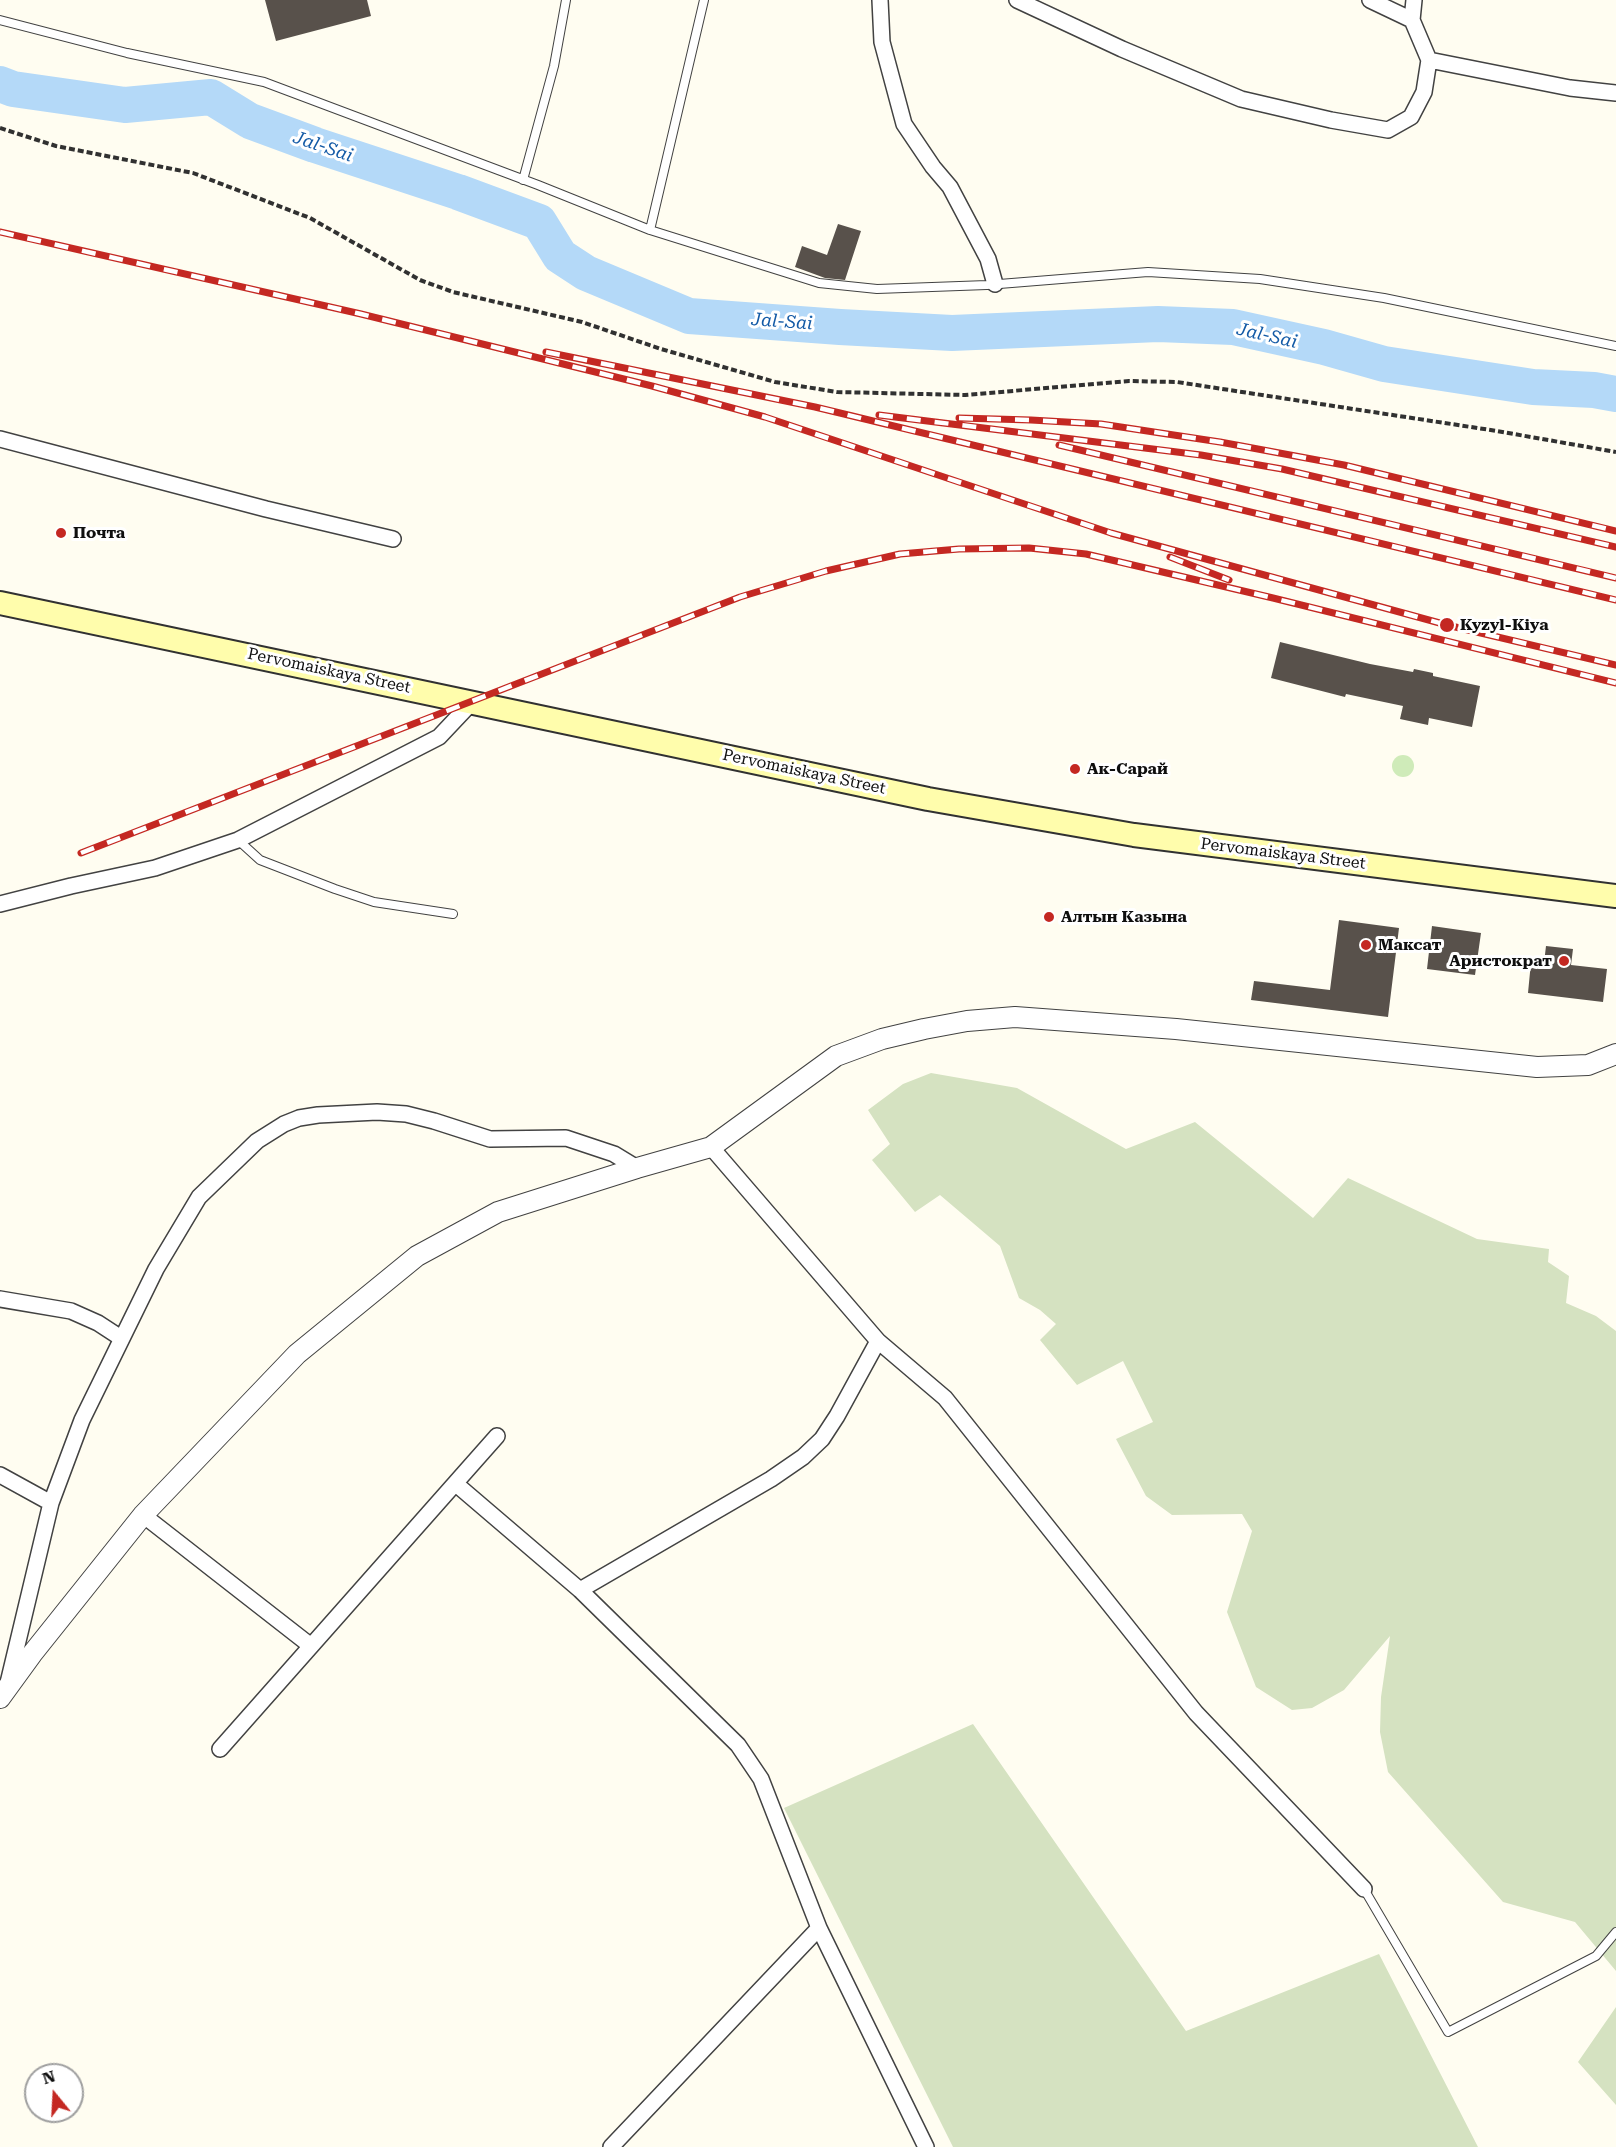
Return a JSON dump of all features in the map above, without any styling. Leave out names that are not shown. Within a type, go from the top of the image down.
[{"type":"main road","name":"Pervomaiskaya Street","points":[[0,603],[928,799],[1123,833],[1616,896]]},
{"type":"street","points":[[880,0],[882,42],[904,124],[933,167],[950,187],[988,260],[995,284]]},
{"type":"street","points":[[1017,0],[1122,49],[1241,99],[1331,120],[1388,129],[1412,117],[1424,92],[1430,60],[1413,20],[1414,0]]},
{"type":"street","points":[[1370,0],[1413,20]]},
{"type":"street","points":[[1430,60],[1570,88],[1616,93]]},
{"type":"street","points":[[0,439],[232,500],[393,539]]},
{"type":"street","points":[[0,904],[155,868],[238,840],[439,737],[472,701]]},
{"type":"street","points":[[25,1648],[143,1515],[297,1354],[417,1256],[498,1212],[711,1147],[836,1056],[882,1039],[967,1021],[1015,1017],[1176,1029],[1537,1067],[1588,1065],[1616,1054]]},
{"type":"street","points":[[3,1695],[25,1648],[51,1503],[82,1420],[156,1269],[199,1197],[256,1141],[299,1118],[377,1112],[406,1114],[490,1139],[566,1138],[614,1154],[637,1168]]},
{"type":"street","points":[[711,1147],[878,1341],[945,1398],[1196,1713],[1364,1888]]},
{"type":"street","points":[[0,1299],[70,1311],[99,1323],[121,1338]]},
{"type":"street","points":[[580,1590],[771,1479],[803,1457],[822,1439],[837,1416],[878,1341]]},
{"type":"street","points":[[220,1749],[497,1436]]},
{"type":"street","points":[[0,1475],[51,1503]]},
{"type":"street","points":[[456,1484],[580,1590],[738,1745],[761,1779],[819,1928],[926,2147]]},
{"type":"street","points":[[143,1515],[311,1646]]},
{"type":"street","points":[[611,2147],[819,1928]]},
{"type":"lane","points":[[523,180],[554,66],[566,0]]},
{"type":"lane","points":[[650,230],[704,0]]},
{"type":"lane","points":[[0,20],[127,53],[264,82],[650,230],[819,283],[878,289],[995,284],[1148,272],[1260,279],[1384,298],[1616,346]]},
{"type":"lane","points":[[238,840],[260,860],[335,889],[375,902],[453,914]]},
{"type":"lane","points":[[1364,1888],[1448,2032],[1596,1956],[1616,1932]]},
{"type":"path","points":[[0,128],[56,146],[193,173],[310,218],[420,280],[453,292],[582,322],[661,349],[775,381],[837,392],[965,396],[1128,381],[1177,382],[1497,431],[1616,452]]},
{"type":"green space","points":[[1403,755],[1411,758],[1414,766],[1411,774],[1403,777],[1395,774],[1392,766],[1395,758]]},
{"type":"green space","points":[[931,1073],[1017,1088],[1126,1149],[1195,1122],[1313,1218],[1348,1178],[1477,1239],[1549,1249],[1548,1262],[1569,1276],[1566,1303],[1596,1316],[1616,1331],[1616,1971],[1575,1922],[1503,1902],[1388,1772],[1380,1732],[1381,1697],[1390,1636],[1344,1690],[1312,1708],[1292,1710],[1256,1687],[1227,1612],[1252,1531],[1242,1514],[1172,1515],[1146,1496],[1116,1439],[1153,1422],[1123,1361],[1077,1385],[1040,1340],[1056,1324],[1040,1310],[1019,1298],[1000,1246],[940,1195],[915,1212],[872,1160],[890,1144],[868,1110],[903,1084]]},
{"type":"green space","points":[[973,1724],[1186,2031],[1379,1954],[1478,2147],[953,2147],[784,1808]]},
{"type":"green space","points":[[1616,2007],[1616,2105],[1578,2062]]},
{"type":"building","points":[[265,0],[367,0],[371,16],[276,41]]},
{"type":"building","points":[[838,224],[861,231],[845,280],[825,278],[795,267],[802,246],[827,255]]},
{"type":"building","points":[[1280,642],[1370,664],[1413,672],[1414,669],[1433,673],[1433,676],[1480,686],[1472,727],[1429,718],[1428,725],[1400,719],[1403,706],[1346,694],[1345,697],[1271,678]]},
{"type":"building","points":[[1339,920],[1399,928],[1388,1017],[1251,1000],[1254,981],[1330,990]]},
{"type":"building","points":[[1432,926],[1481,933],[1475,975],[1427,969]]},
{"type":"building","points":[[1546,946],[1573,949],[1571,965],[1607,969],[1603,1002],[1528,993],[1531,962],[1544,963]]},
{"type":"waterway","name":"Jal-Sai","points":[[0,84],[13,89],[125,105],[211,97],[250,121],[539,222],[560,256],[586,273],[689,316],[952,333],[1158,324],[1233,327],[1324,347],[1384,364],[1533,387],[1594,390],[1616,394]]},
{"type":"railway","points":[[0,232],[361,314],[652,386],[765,417],[1111,533],[1447,625],[1616,665]]},
{"type":"railway","points":[[546,352],[815,407],[1616,600]]},
{"type":"railway","points":[[879,415],[1201,455],[1282,469],[1616,547]]},
{"type":"railway","points":[[959,418],[1101,424],[1220,442],[1344,465],[1616,531]]},
{"type":"railway","points":[[1059,445],[1616,578]]},
{"type":"railway","points":[[81,853],[740,597],[826,571],[900,554],[959,549],[1029,548],[1086,554],[1616,683]]},
{"type":"railway","points":[[1170,557],[1229,580]]},
{"type":"place","name":"Почта","points":[[61,533]]},
{"type":"place","name":"Kyzyl-Kiya","points":[[1447,625]]},
{"type":"place","name":"Ак-Сарай","points":[[1075,769]]},
{"type":"place","name":"Алтын Казына","points":[[1049,917]]},
{"type":"place","name":"Максат","points":[[1366,945]]},
{"type":"place","name":"Аристократ","points":[[1564,961]]}]
